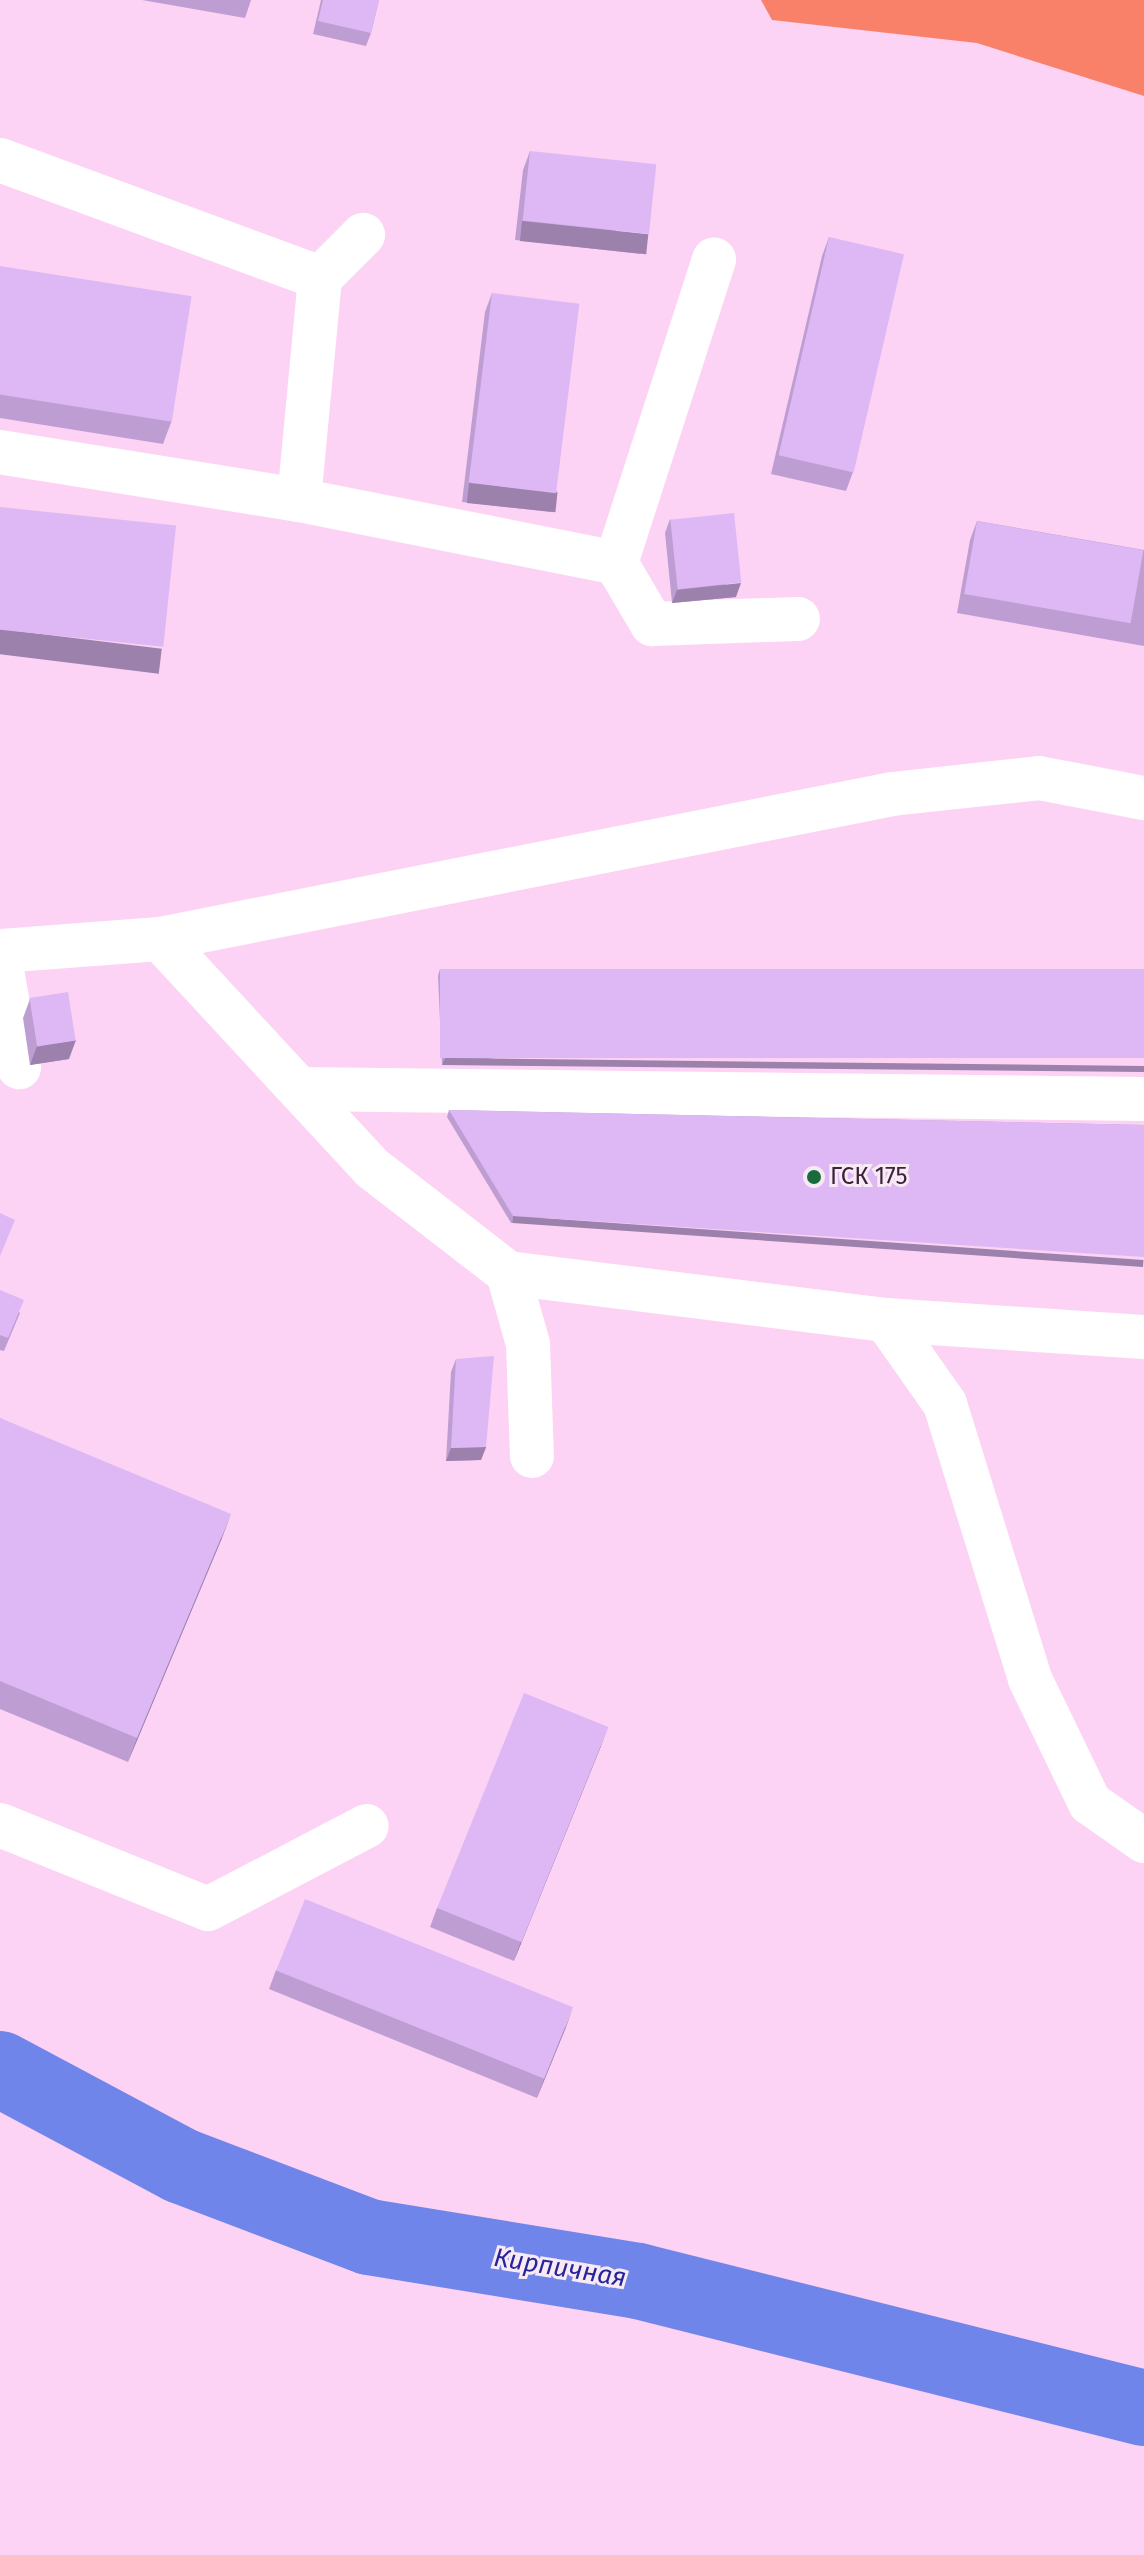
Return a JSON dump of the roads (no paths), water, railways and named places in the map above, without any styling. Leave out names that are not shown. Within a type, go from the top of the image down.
[{"type":"street","points":[[0,160],[320,278]]},
{"type":"street","points":[[299,500],[320,278],[363,235]]},
{"type":"street","points":[[616,563],[714,259]]},
{"type":"street","points":[[0,452],[299,500],[616,563],[652,624],[798,619]]},
{"type":"street","points":[[0,951],[160,939],[892,794],[1039,778],[1144,798]]},
{"type":"street","points":[[160,939],[372,1168],[508,1273],[886,1320],[1144,1337]]},
{"type":"street","points":[[0,959],[19,1067]]},
{"type":"street","points":[[299,1089],[1144,1099]]},
{"type":"street","points":[[508,1273],[528,1344],[532,1456]]},
{"type":"street","points":[[886,1320],[945,1404],[1030,1679],[1090,1803],[1144,1841]]},
{"type":"street","points":[[0,1825],[208,1909],[367,1826]]},
{"type":"waterway","name":"Кирпичная","points":[[0,2069],[182,2166],[369,2237],[638,2281],[1144,2408]]},
{"type":"place","name":"ГСК 175","points":[[814,1177]]}]
